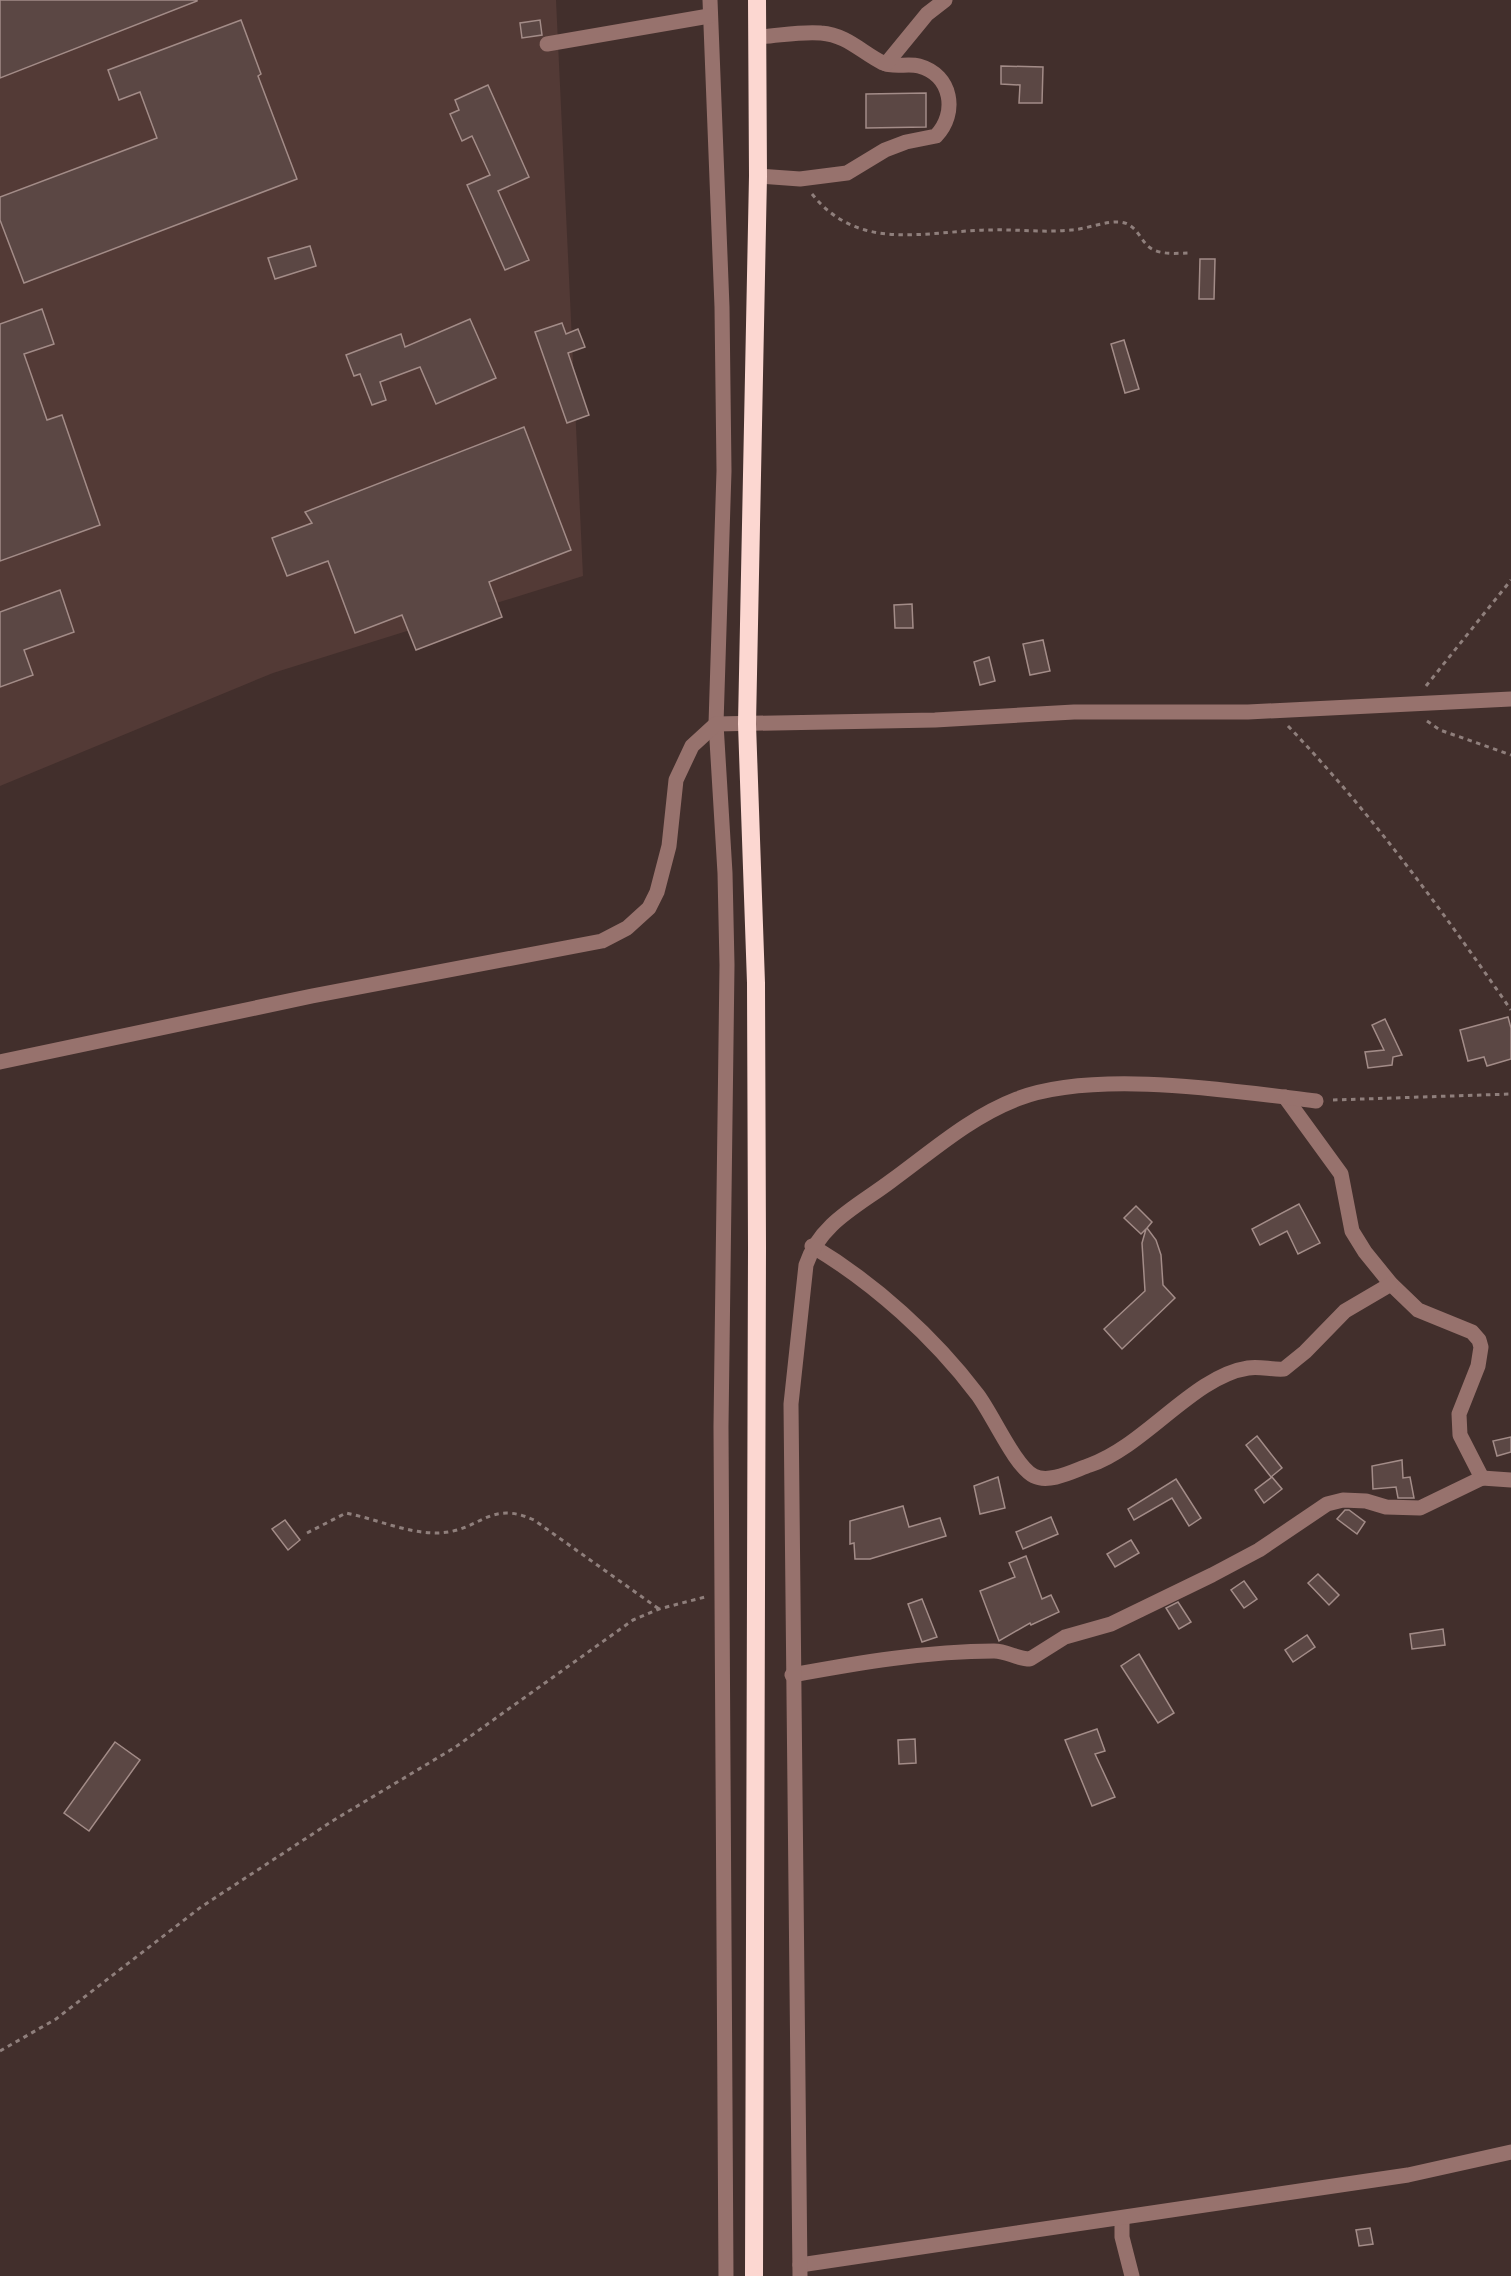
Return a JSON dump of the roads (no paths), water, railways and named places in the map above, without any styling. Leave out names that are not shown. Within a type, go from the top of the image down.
[{"type":"highway","points":[[754,2276],[756,983],[747,724],[758,176],[757,0]]},
{"type":"street","points":[[886,64],[927,14],[945,0]]},
{"type":"street","points":[[547,44],[710,8],[722,307],[724,471],[716,724],[726,873],[727,965],[722,1193],[721,1593],[726,2276]]},
{"type":"street","points":[[757,38],[820,33],[842,36],[886,64],[919,66],[936,75],[947,89],[950,102],[949,117],[943,129],[930,139],[906,142],[885,150],[847,173],[800,179],[758,176]]},
{"type":"street","points":[[0,1062],[312,996],[602,941],[627,928],[650,908],[657,892],[669,846],[676,780],[692,746],[716,724],[935,720],[1074,712],[1273,711],[1511,699]]},
{"type":"street","points":[[1316,1101],[1186,1087],[1133,1084],[1039,1091],[1015,1100],[960,1130],[840,1217],[812,1246],[806,1265],[790,1404],[800,2270],[1408,2175],[1511,2151]]},
{"type":"street","points":[[1285,1097],[1341,1174],[1352,1232],[1391,1284],[1418,1310],[1432,1318],[1472,1332],[1479,1340],[1481,1347],[1478,1366],[1459,1414],[1460,1434],[1482,1478]]},
{"type":"street","points":[[812,1246],[868,1286],[948,1359],[979,1395],[1023,1467],[1039,1478],[1057,1477],[1100,1462],[1131,1445],[1173,1409],[1215,1381],[1247,1368],[1284,1369],[1305,1352],[1345,1311],[1391,1284]]},
{"type":"street","points":[[792,1675],[884,1660],[968,1652],[998,1651],[1030,1659],[1065,1637],[1111,1624],[1212,1575],[1258,1550],[1327,1504],[1343,1500],[1366,1501],[1386,1507],[1420,1508],[1482,1478],[1511,1480]]},
{"type":"street","points":[[1122,2218],[1122,2237],[1132,2276]]}]
